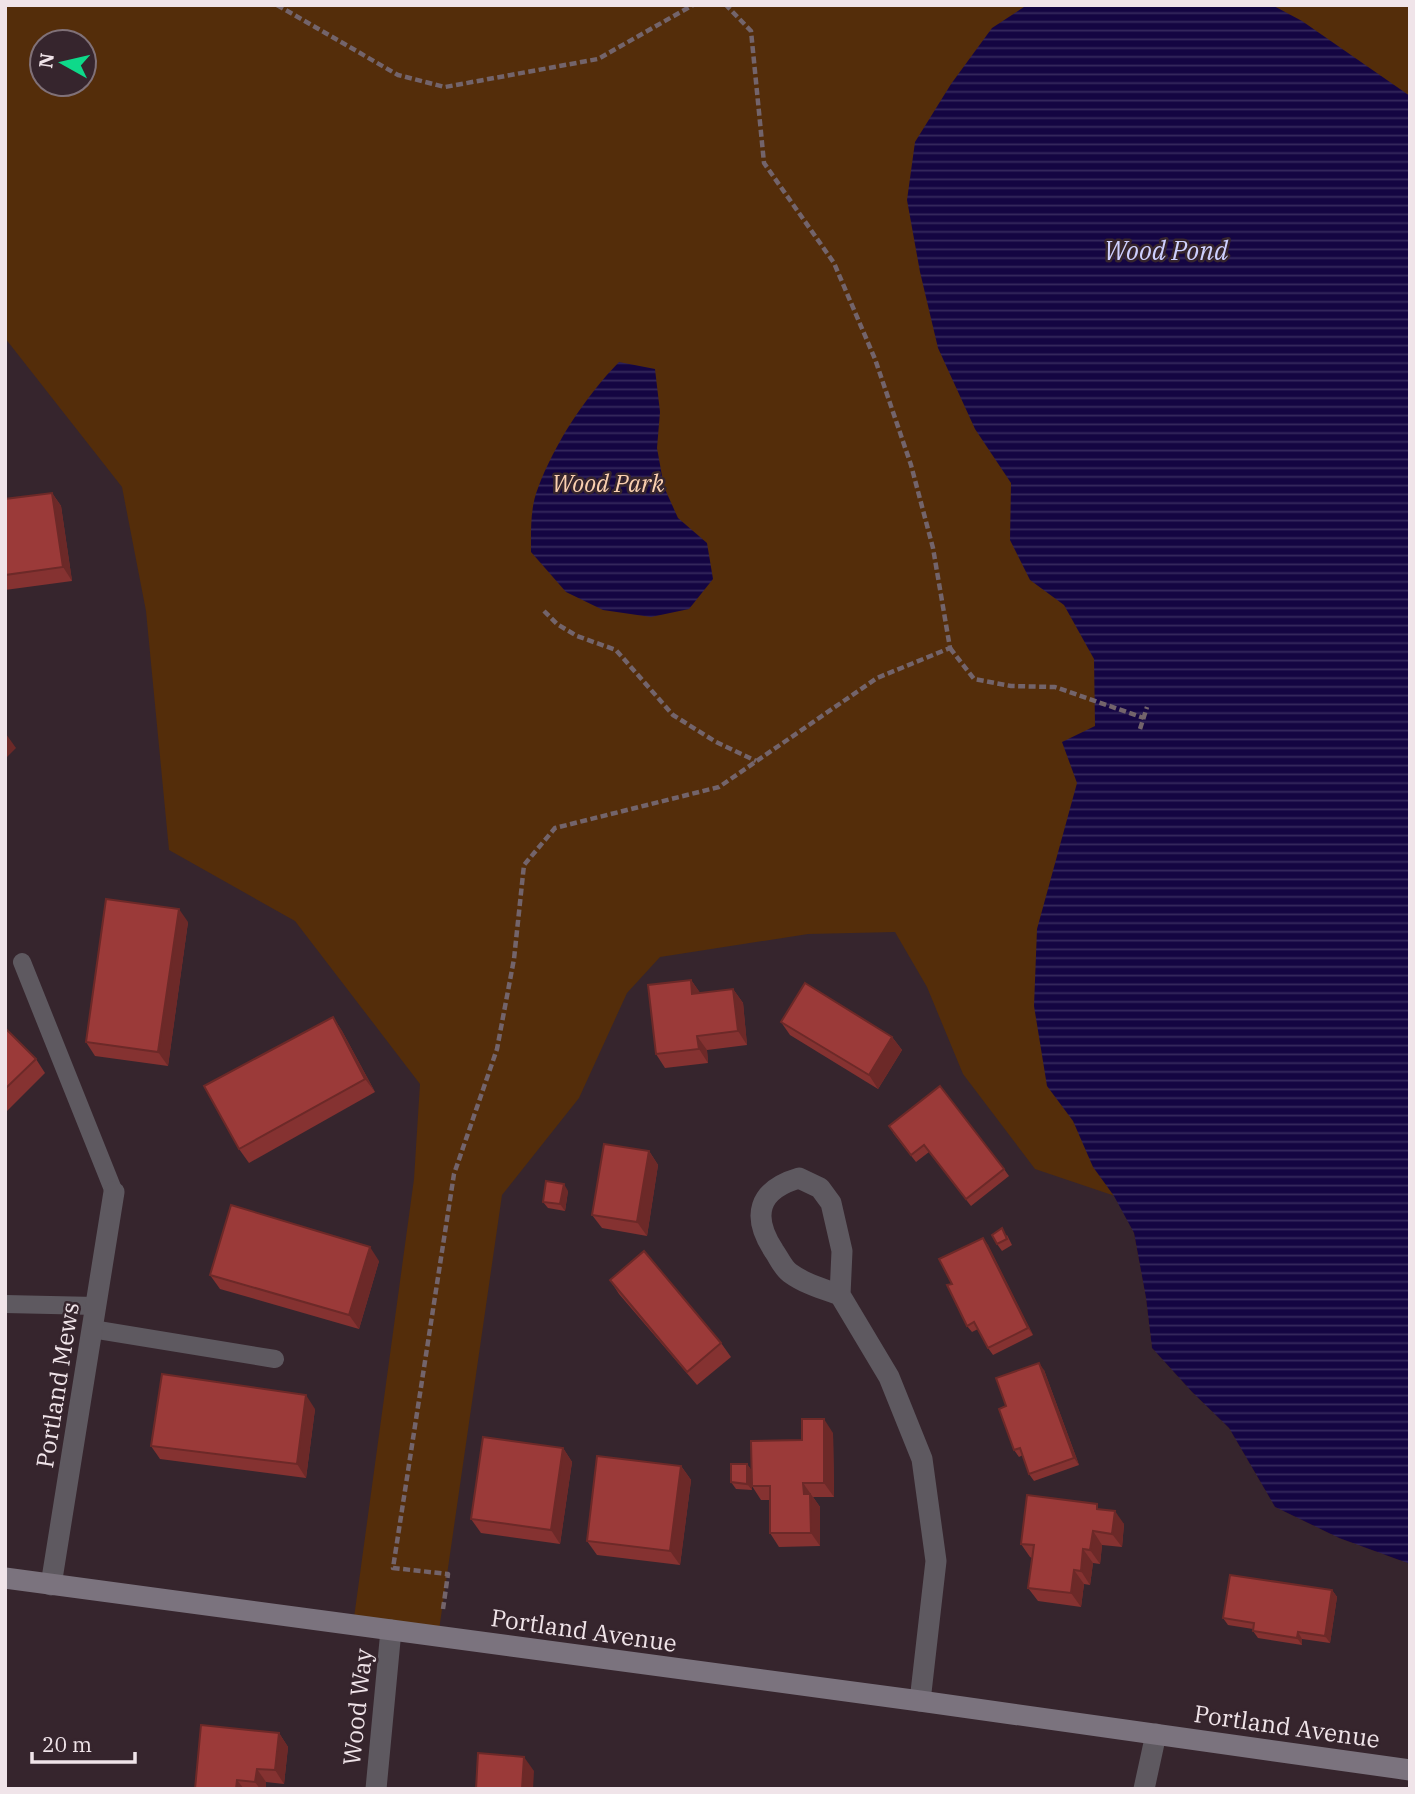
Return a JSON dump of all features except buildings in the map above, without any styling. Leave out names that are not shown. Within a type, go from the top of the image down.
[{"type":"street","points":[[839,1295],[809,1284],[788,1271],[768,1241],[760,1218],[762,1202],[780,1184],[799,1178],[820,1188],[831,1203],[842,1251],[839,1295],[889,1377],[922,1459],[936,1561],[920,1701]]},
{"type":"street","name":"Portland Mews","points":[[51,1585],[114,1192]]},
{"type":"street","name":"Portland Avenue","points":[[5,1578],[1410,1770]]},
{"type":"street","name":"Wood Way","points":[[376,1789],[391,1630]]},
{"type":"street","name":"Portland Avenue","points":[[1144,1789],[1156,1734]]},
{"type":"lane","points":[[22,962],[114,1192]]},
{"type":"lane","points":[[5,1304],[96,1307]]},
{"type":"lane","points":[[92,1329],[275,1359]]},
{"type":"path","points":[[277,5],[398,75],[444,88],[598,59],[693,5]]},
{"type":"path","points":[[726,5],[751,31],[764,163],[834,263],[875,359],[911,465],[933,548],[950,648],[974,679],[1011,686],[1055,687],[1144,718]]},
{"type":"path","points":[[544,611],[557,624],[577,636],[616,650],[673,715],[691,728],[756,761]]},
{"type":"path","points":[[438,1637],[448,1574],[394,1568],[454,1174],[497,1049],[514,959],[524,865],[555,828],[719,787],[877,678],[950,648]]},
{"type":"path","points":[[1140,729],[1147,707]]},
{"type":"green space","name":"Wood Park","points":[[5,5],[1410,5],[1410,1564],[1339,1538],[1275,1507],[1229,1428],[1152,1348],[1134,1233],[1115,1196],[1035,1169],[963,1074],[927,987],[895,932],[808,934],[660,957],[627,993],[579,1098],[502,1195],[438,1637],[353,1625],[414,1179],[420,1084],[295,921],[169,850],[146,611],[122,487],[5,338]]},
{"type":"water","name":"Wood Pond","points":[[1027,5],[1272,5],[1302,21],[1410,96],[1410,1564],[1339,1538],[1275,1507],[1229,1428],[1152,1348],[1134,1233],[1114,1196],[1093,1167],[1073,1121],[1047,1086],[1034,1006],[1037,929],[1077,783],[1062,742],[1095,726],[1094,659],[1064,605],[1030,580],[1010,540],[1011,483],[975,429],[938,348],[907,200],[915,142],[951,84],[992,28]]},
{"type":"water","points":[[619,362],[655,369],[660,412],[657,448],[664,487],[678,518],[707,543],[713,579],[689,609],[651,617],[603,610],[566,592],[531,552],[534,503],[545,471],[572,421],[594,390]]}]
